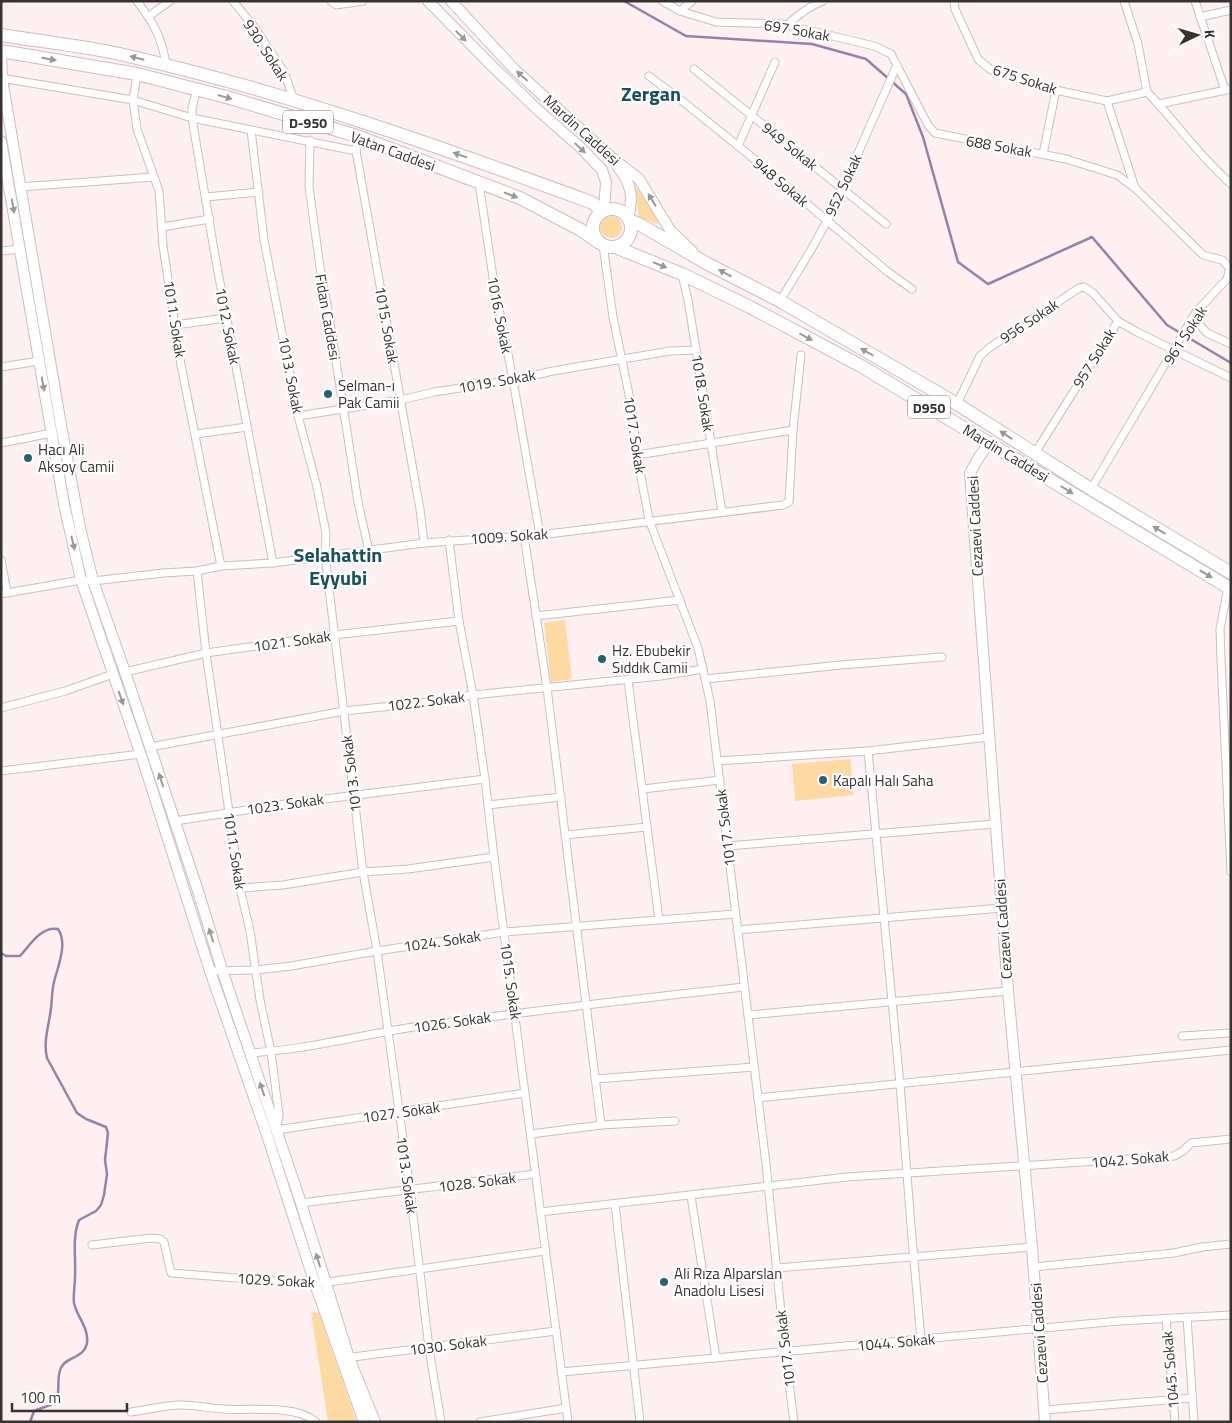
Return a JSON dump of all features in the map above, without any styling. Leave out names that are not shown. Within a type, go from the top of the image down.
[{"type":"highway","name":"Vatan Caddesi","points":[[1,35],[126,55],[235,82],[376,126],[521,176],[593,203],[603,210]]},
{"type":"highway","name":"Vatan Caddesi","points":[[1,52],[137,74],[197,88],[358,136],[520,198],[605,244]]},
{"type":"highway","name":"Mardin Caddesi","points":[[1229,588],[990,442],[861,366],[750,307],[682,274],[605,244],[592,230],[595,218],[603,210],[617,209],[706,263],[780,301],[957,404],[1231,574]]},
{"type":"highway","points":[[605,244],[626,241],[631,229],[629,218]]},
{"type":"street","points":[[137,1],[149,16],[163,44],[166,65]]},
{"type":"street","points":[[149,16],[170,1]]},
{"type":"street","name":"930. Sokak","points":[[233,1],[255,28],[284,72],[294,100]]},
{"type":"street","points":[[331,1],[336,5],[363,1]]},
{"type":"street","name":"Mardin Caddesi","points":[[428,1],[491,66],[581,148],[602,170],[606,182],[603,210]]},
{"type":"street","name":"Mardin Caddesi","points":[[451,1],[515,70],[611,158],[639,179],[670,230],[706,263]]},
{"type":"street","name":"697 Sokak","points":[[662,1],[680,11],[716,22],[787,25],[874,46],[891,54],[898,65]]},
{"type":"street","points":[[680,11],[692,1]]},
{"type":"street","points":[[787,25],[796,17],[823,1]]},
{"type":"street","name":"675 Sokak","points":[[954,1],[955,9],[978,58],[991,70],[1056,90],[1106,101]]},
{"type":"street","points":[[1124,1],[1138,44],[1147,92],[1216,171],[1231,184]]},
{"type":"street","points":[[1159,104],[1228,90],[1195,1]]},
{"type":"street","points":[[1200,17],[1231,10]]},
{"type":"street","points":[[1,52],[2,78],[20,187],[80,528],[93,581],[126,672],[222,970],[300,1203],[320,1283]]},
{"type":"street","points":[[738,146],[753,116],[775,62]]},
{"type":"street","name":"952 Sokak","points":[[780,301],[832,212],[898,65]]},
{"type":"street","name":"688 Sokak","points":[[898,65],[928,125],[935,133],[1043,154],[1117,175],[1135,188]]},
{"type":"street","name":"949 Sokak","points":[[694,69],[886,224]]},
{"type":"street","name":"1011. Sokak","points":[[137,74],[133,100],[137,129],[159,191],[175,325],[221,566]]},
{"type":"street","name":"948 Sokak","points":[[649,76],[738,146],[888,272],[912,289]]},
{"type":"street","points":[[2,78],[133,100],[192,118],[310,140],[356,151]]},
{"type":"street","name":"1012. Sokak","points":[[197,88],[192,108],[192,118],[226,318],[273,562]]},
{"type":"street","points":[[1043,154],[1056,90]]},
{"type":"street","points":[[1106,101],[1147,92]]},
{"type":"street","name":"961 Sokak","points":[[1092,489],[1192,320],[1227,279],[1230,268],[1222,260],[1203,255],[1135,188],[1106,101]]},
{"type":"street","name":"1013. Sokak","points":[[252,130],[264,240],[298,416],[326,533],[325,555],[354,796],[410,1190],[429,1348],[441,1422]]},
{"type":"street","name":"1015. Sokak","points":[[358,136],[356,151],[420,509],[424,543]]},
{"type":"street","name":"Fidan Caddesi","points":[[310,140],[309,187],[320,267],[358,502],[369,551]]},
{"type":"street","points":[[1,141],[64,504],[81,580],[141,754],[210,971],[320,1283],[364,1422]]},
{"type":"street","points":[[611,158],[624,175],[629,186],[632,203],[629,218]]},
{"type":"street","points":[[20,187],[154,177]]},
{"type":"street","name":"1016. Sokak","points":[[479,183],[494,284],[540,535]]},
{"type":"street","points":[[206,197],[259,192]]},
{"type":"street","points":[[162,227],[210,219]]},
{"type":"street","name":"1017. Sokak","points":[[605,244],[613,317],[632,409],[637,455],[649,520],[698,648],[710,701],[769,1187],[794,1422]]},
{"type":"street","points":[[1,251],[20,249]]},
{"type":"street","name":"1018. Sokak","points":[[682,274],[722,512]]},
{"type":"street","name":"956 Sokak","points":[[957,404],[980,356],[1079,288],[1084,287],[1093,293],[1118,321]]},
{"type":"street","points":[[175,325],[226,318]]},
{"type":"street","points":[[1192,320],[1208,333],[1231,344]]},
{"type":"street","name":"957 Sokak","points":[[1034,453],[1118,321],[1231,378]]},
{"type":"street","name":"1019. Sokak","points":[[298,416],[401,400],[434,392],[513,380],[553,371],[670,351],[696,350]]},
{"type":"street","name":"1009. Sokak","points":[[4,593],[81,580],[93,581],[197,571],[221,566],[273,562],[449,540],[540,535],[649,520],[784,505],[789,502],[801,355]]},
{"type":"street","points":[[1,367],[39,361]]},
{"type":"street","points":[[196,434],[247,426]]},
{"type":"street","points":[[637,455],[794,430]]},
{"type":"street","points":[[1,443],[52,433]]},
{"type":"street","name":"Cezaevi Caddesi","points":[[990,442],[970,473],[1008,992],[1034,1267],[1046,1422]]},
{"type":"street","points":[[524,535],[547,688],[601,1125]]},
{"type":"street","name":"1015. Sokak","points":[[449,540],[459,621],[473,695],[485,780],[568,1422]]},
{"type":"street","points":[[1,560],[4,593]]},
{"type":"street","name":"1011. Sokak","points":[[197,571],[206,653],[240,888],[271,1052],[278,1115],[276,1130]]},
{"type":"street","points":[[1229,588],[1220,629],[1222,712],[1228,773],[1231,872]]},
{"type":"street","points":[[536,616],[680,600]]},
{"type":"street","name":"1021. Sokak","points":[[126,672],[206,653],[334,635],[459,621]]},
{"type":"street","points":[[705,679],[942,657]]},
{"type":"street","name":"1022. Sokak","points":[[150,747],[344,710],[628,680],[703,669]]},
{"type":"street","points":[[1,708],[65,691],[113,674]]},
{"type":"street","points":[[628,680],[659,920]]},
{"type":"street","points":[[1222,712],[1231,712]]},
{"type":"street","points":[[717,761],[868,751],[989,737]]},
{"type":"street","points":[[868,751],[900,1084],[921,1340]]},
{"type":"street","points":[[1,771],[141,754]]},
{"type":"street","name":"1023. Sokak","points":[[175,821],[229,812],[485,780]]},
{"type":"street","points":[[642,789],[720,780]]},
{"type":"street","points":[[488,805],[561,798]]},
{"type":"street","points":[[727,846],[995,824]]},
{"type":"street","points":[[565,835],[647,827]]},
{"type":"street","points":[[240,888],[283,885],[364,872],[408,869],[494,857]]},
{"type":"street","points":[[737,930],[1002,908]]},
{"type":"street","name":"1024. Sokak","points":[[210,971],[256,970],[292,966],[504,932],[736,914]]},
{"type":"street","name":"1026. Sokak","points":[[250,1054],[388,1031],[515,1013],[744,987]]},
{"type":"street","points":[[748,1015],[1008,992]]},
{"type":"street","points":[[1182,1036],[1231,1034]]},
{"type":"street","points":[[758,1098],[1231,1050]]},
{"type":"street","points":[[595,1079],[754,1067]]},
{"type":"street","name":"1027. Sokak","points":[[276,1130],[525,1093]]},
{"type":"street","points":[[531,1134],[601,1125],[675,1121]]},
{"type":"street","name":"1042. Sokak","points":[[540,1212],[847,1177],[1174,1156],[1184,1151],[1191,1143],[1231,1139]]},
{"type":"street","name":"1028. Sokak","points":[[300,1203],[535,1174]]},
{"type":"street","points":[[691,1196],[716,1358]]},
{"type":"street","points":[[615,1204],[640,1422]]},
{"type":"street","name":"1029. Sokak","points":[[92,1245],[152,1238],[160,1239],[164,1242],[171,1273],[320,1283],[545,1251]]},
{"type":"street","points":[[1034,1267],[1231,1244]]},
{"type":"street","points":[[777,1268],[1032,1247]]},
{"type":"street","name":"1044. Sokak","points":[[561,1372],[1166,1318],[1231,1315]]},
{"type":"street","points":[[1187,1317],[1194,1422]]},
{"type":"street","name":"1045. Sokak","points":[[1166,1318],[1175,1422]]},
{"type":"street","name":"1030. Sokak","points":[[345,1358],[556,1331]]},
{"type":"street","points":[[345,1358],[375,1422]]},
{"type":"street","points":[[1044,1410],[1192,1398]]},
{"type":"street","points":[[132,1412],[180,1405],[223,1409],[282,1410],[298,1412],[316,1422]]},
{"type":"street","points":[[480,1422],[566,1408]]},
{"type":"shaded area","points":[[635,186],[653,210],[659,225],[639,217]]},
{"type":"shaded area","points":[[611,216],[619,219],[622,227],[619,235],[611,238],[603,235],[600,227],[603,219]]},
{"type":"shaded area","points":[[565,620],[572,679],[551,682],[544,623]]},
{"type":"shaded area","name":"Kapalı Halı Saha","points":[[850,759],[854,795],[795,801],[792,764]]},
{"type":"shaded area","points":[[311,1312],[319,1313],[357,1422],[328,1422]]},
{"type":"waterway","points":[[624,1],[686,36],[812,44],[866,59],[906,94],[923,137],[958,262],[988,284],[1092,237],[1167,325],[1231,363]]},
{"type":"waterway","points":[[1,953],[6,956],[20,956],[41,933],[46,930],[58,929],[61,935],[62,948],[54,982],[46,1039],[47,1058],[77,1113],[106,1127],[108,1133],[105,1160],[107,1174],[101,1205],[96,1211],[79,1220],[76,1233],[74,1303],[85,1327],[87,1343],[79,1355],[63,1364],[59,1372],[58,1392],[55,1401],[34,1411],[30,1422]]},
{"type":"place","name":"Selman-ı Pak Camii","points":[[328,394]]},
{"type":"place","name":"Hacı Ali Aksoy Camii","points":[[28,458]]},
{"type":"place","name":"Hz. Ebubekir Sıddık Camii","points":[[602,659]]},
{"type":"place","name":"Kapalı Halı Saha","points":[[823,780]]},
{"type":"place","name":"Ali Rıza Alparslan Anadolu Lisesi","points":[[664,1282]]},
{"type":"district","name":"Zergan","points":[[651,93]]},
{"type":"district","name":"Selahattin Eyyubi","points":[[338,566]]}]
